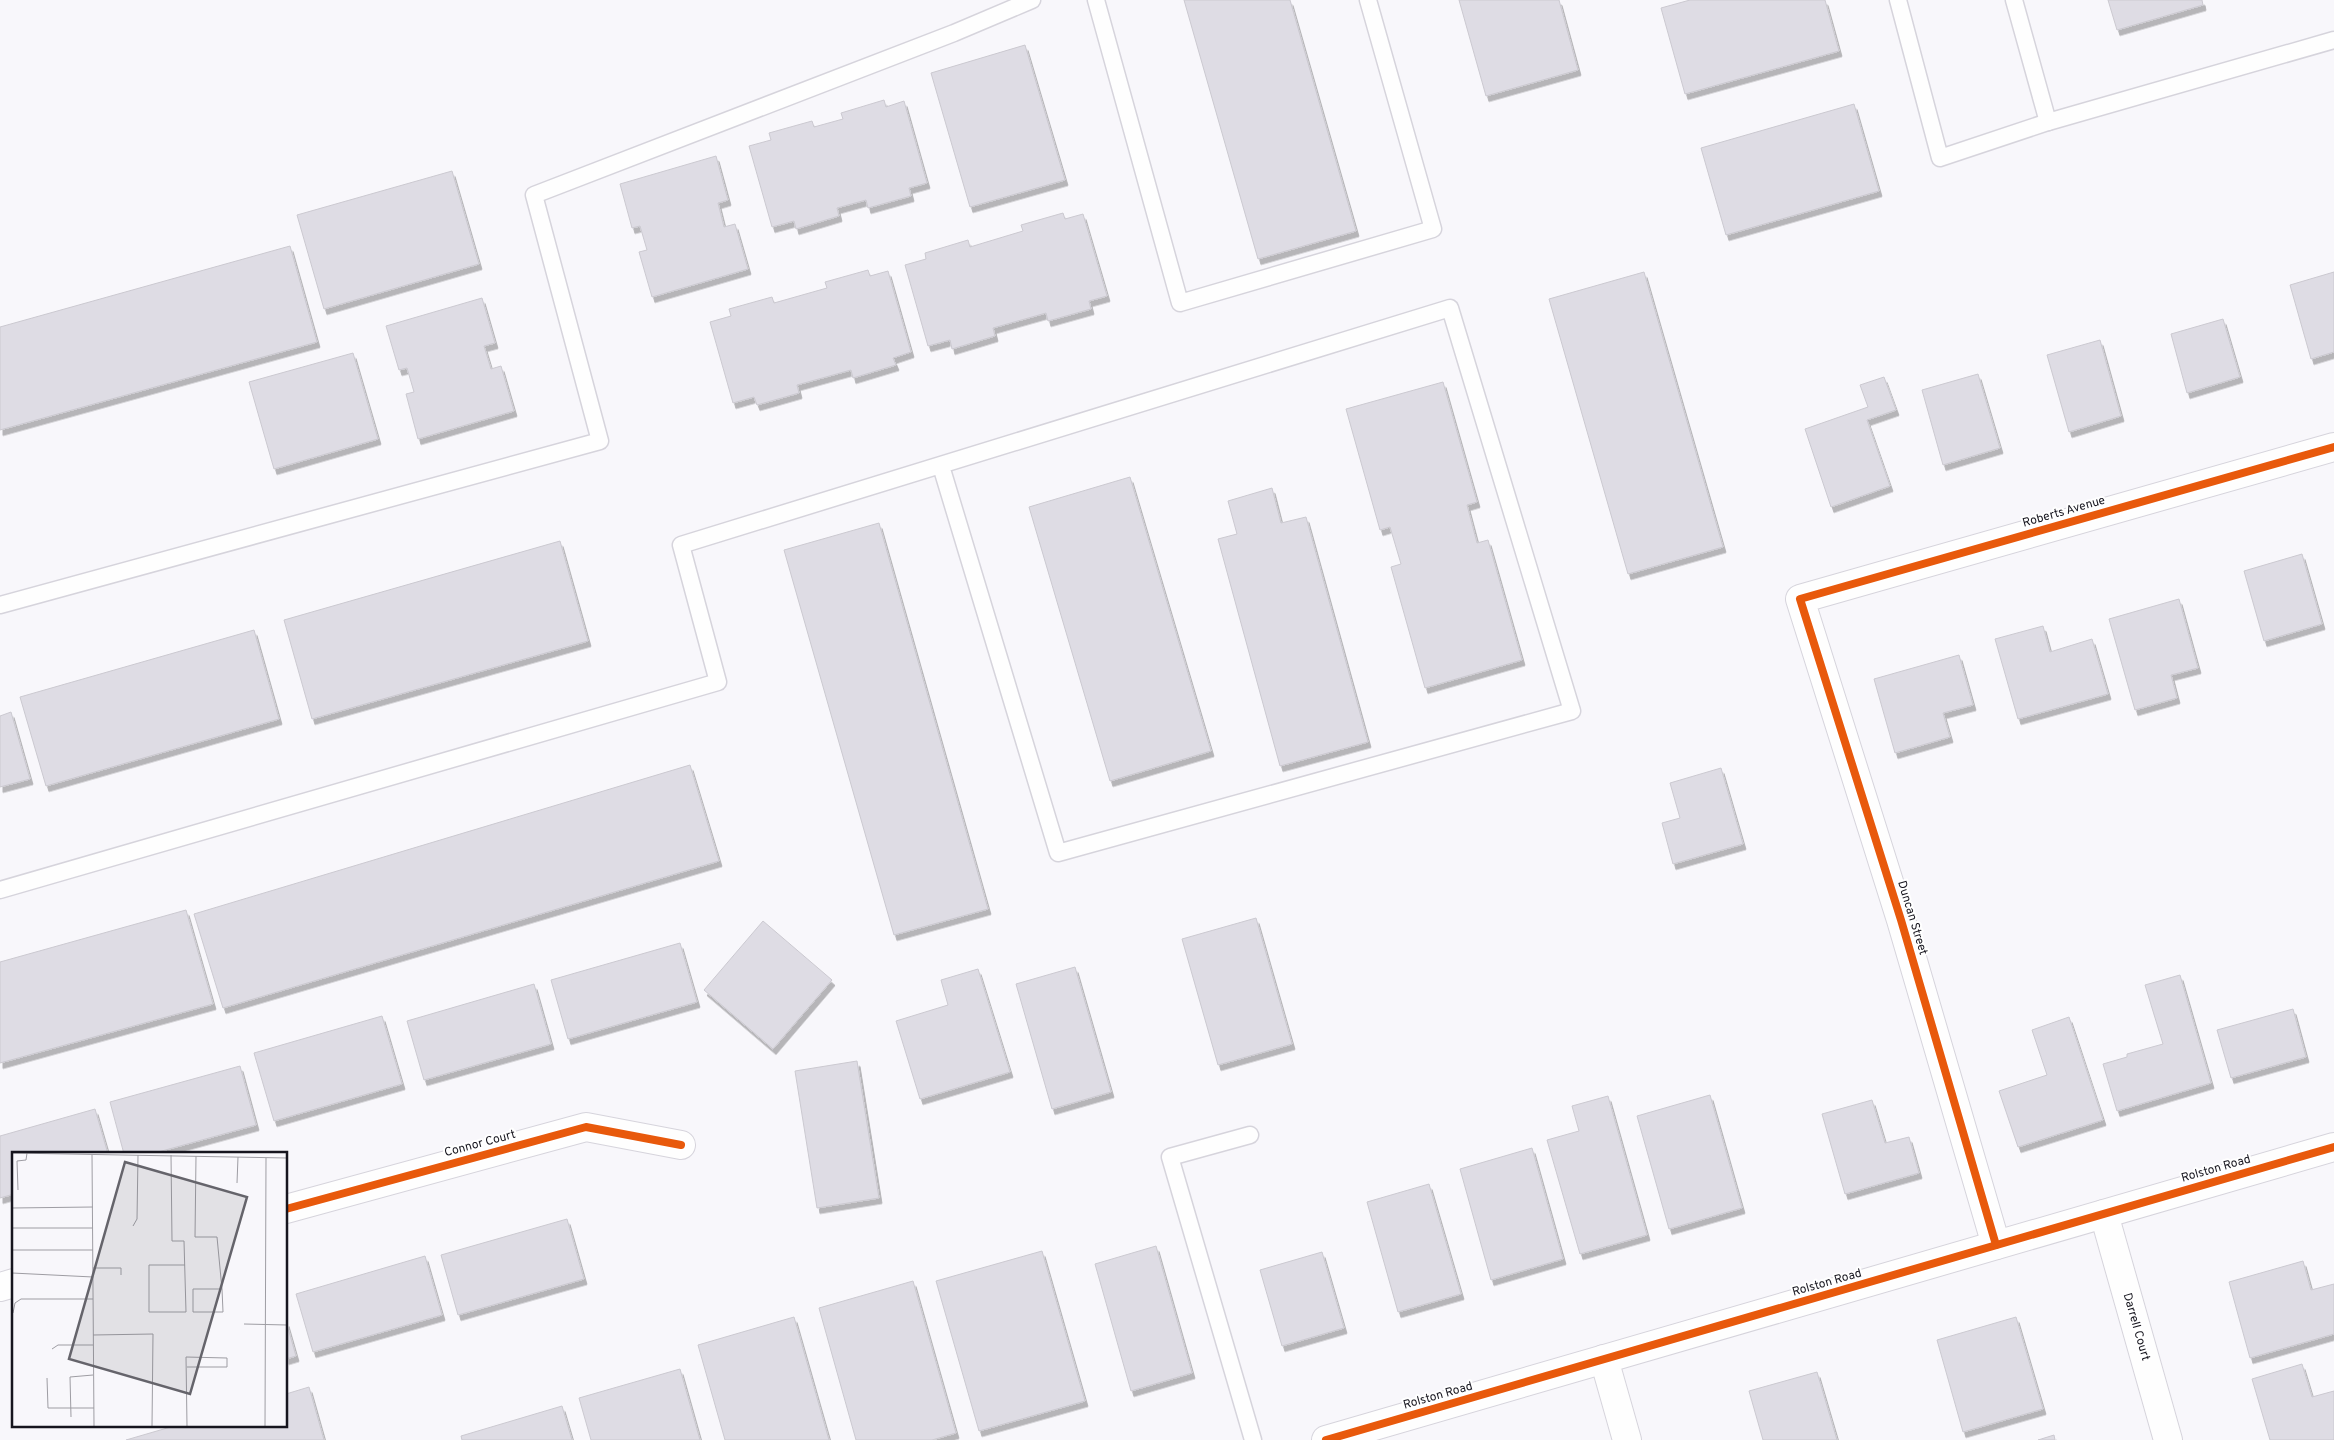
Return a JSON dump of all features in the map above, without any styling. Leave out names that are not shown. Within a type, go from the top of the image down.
[{"type":"street","name":"Roberts Avenue","points":[[1800,599],[2334,446]]},
{"type":"street","name":"Duncan Street","points":[[1800,599],[1901,920],[1996,1245]]},
{"type":"street","name":"Connor Court","points":[[288,1208],[586,1127],[681,1145]]},
{"type":"street","name":"Rolston Road","points":[[1326,1440],[1367,1434],[1604,1360],[2334,1147]]},
{"type":"street","name":"Darrell Court","points":[[2104,1214],[2168,1440]]},
{"type":"street","points":[[1604,1360],[1627,1440]]},
{"type":"lane","points":[[0,605],[600,441],[534,195],[954,33],[1032,0]]},
{"type":"lane","points":[[1096,0],[1180,303],[1433,229],[1368,0]]},
{"type":"lane","points":[[1898,0],[1940,158],[2048,122],[2334,40]]},
{"type":"lane","points":[[2014,0],[2048,122]]},
{"type":"lane","points":[[0,890],[718,682],[680,545],[1450,308],[1572,711],[1058,852],[941,466]]},
{"type":"lane","points":[[1250,1135],[1170,1157],[1253,1440]]},
{"type":"building","points":[[1184,0],[1290,0],[1356,231],[1258,259]]},
{"type":"building","points":[[1459,0],[1559,0],[1578,70],[1486,96]]},
{"type":"building","points":[[1690,0],[1825,0],[1839,51],[1685,94],[1661,8]]},
{"type":"building","points":[[2108,0],[2202,0],[2203,5],[2117,30]]},
{"type":"building","points":[[1025,45],[1065,180],[970,207],[931,73]]},
{"type":"building","points":[[884,100],[886,107],[904,101],[927,183],[909,188],[911,196],[868,208],[866,200],[837,208],[839,216],[796,229],[794,221],[772,227],[749,146],[771,140],[769,133],[812,121],[814,127],[843,119],[841,113]]},
{"type":"building","points":[[1854,104],[1879,191],[1726,235],[1701,148]]},
{"type":"building","points":[[716,156],[728,200],[718,203],[724,227],[735,224],[748,269],[652,297],[639,252],[647,250],[640,226],[632,228],[620,184]]},
{"type":"building","points":[[452,171],[479,264],[324,309],[297,215]]},
{"type":"building","points":[[1063,213],[1065,219],[1083,214],[1107,296],[1089,301],[1091,309],[1048,321],[1046,313],[993,328],[995,336],[952,349],[950,340],[928,346],[905,265],[926,259],[925,253],[968,240],[970,247],[1023,231],[1021,225]]},
{"type":"building","points":[[290,246],[317,342],[0,430],[0,327]]},
{"type":"building","points":[[868,270],[870,276],[888,271],[911,352],[893,358],[896,365],[853,378],[851,370],[797,385],[799,393],[757,405],[754,397],[733,403],[710,322],[731,316],[729,309],[772,297],[774,303],[827,288],[825,282]]},
{"type":"building","points":[[1644,272],[1723,547],[1628,574],[1549,299]]},
{"type":"building","points":[[2334,272],[2334,352],[2311,359],[2290,285]]},
{"type":"building","points":[[482,298],[495,343],[484,346],[491,369],[501,366],[514,411],[418,439],[406,394],[414,392],[407,368],[399,370],[386,326]]},
{"type":"building","points":[[2223,319],[2240,377],[2187,393],[2171,334]]},
{"type":"building","points":[[2100,340],[2121,416],[2069,432],[2047,355]]},
{"type":"building","points":[[353,353],[378,439],[274,469],[249,382]]},
{"type":"building","points":[[1978,374],[2000,448],[1943,465],[1922,390]]},
{"type":"building","points":[[1884,377],[1896,410],[1867,420],[1890,486],[1831,507],[1805,429],[1868,407],[1860,385]]},
{"type":"building","points":[[1443,382],[1477,502],[1467,505],[1477,543],[1488,540],[1522,660],[1425,688],[1391,567],[1401,564],[1390,527],[1380,530],[1346,409]]},
{"type":"building","points":[[1130,477],[1211,751],[1110,781],[1029,507]]},
{"type":"building","points":[[1272,488],[1281,523],[1306,517],[1368,742],[1280,766],[1218,539],[1237,534],[1228,501]]},
{"type":"building","points":[[879,523],[988,909],[894,935],[784,550]]},
{"type":"building","points":[[560,541],[588,641],[312,719],[284,620]]},
{"type":"building","points":[[2302,554],[2322,624],[2264,641],[2244,571]]},
{"type":"building","points":[[2179,599],[2198,668],[2171,675],[2177,698],[2135,710],[2109,619]]},
{"type":"building","points":[[2043,626],[2050,652],[2092,639],[2108,694],[2018,719],[1995,639]]},
{"type":"building","points":[[254,630],[279,719],[46,786],[20,697]]},
{"type":"building","points":[[1959,655],[1973,705],[1943,713],[1950,737],[1895,753],[1874,679]]},
{"type":"building","points":[[11,712],[30,779],[0,787],[0,716]]},
{"type":"building","points":[[690,765],[719,861],[223,1008],[194,914]]},
{"type":"building","points":[[1721,768],[1743,844],[1673,864],[1662,823],[1680,818],[1670,783]]},
{"type":"building","points":[[186,910],[213,1004],[0,1063],[0,962]]},
{"type":"building","points":[[1256,918],[1292,1044],[1218,1065],[1182,939]]},
{"type":"building","points":[[763,921],[832,980],[773,1049],[704,990]]},
{"type":"building","points":[[680,943],[697,1002],[568,1039],[551,980]]},
{"type":"building","points":[[1075,967],[1111,1092],[1052,1109],[1016,984]]},
{"type":"building","points":[[978,969],[1010,1072],[920,1099],[896,1021],[948,1005],[941,980]]},
{"type":"building","points":[[2180,975],[2211,1083],[2117,1111],[2103,1064],[2127,1057],[2127,1054],[2163,1044],[2145,985]]},
{"type":"building","points":[[534,984],[551,1044],[424,1080],[407,1021]]},
{"type":"building","points":[[2293,1009],[2306,1057],[2231,1078],[2217,1030]]},
{"type":"building","points":[[382,1016],[402,1084],[274,1121],[254,1053]]},
{"type":"building","points":[[2069,1017],[2103,1120],[2018,1147],[1999,1091],[2047,1075],[2032,1030]]},
{"type":"building","points":[[857,1061],[879,1198],[817,1208],[795,1071]]},
{"type":"building","points":[[240,1066],[256,1125],[158,1152],[123,1152],[110,1102]]},
{"type":"building","points":[[1710,1095],[1742,1208],[1669,1229],[1637,1116]]},
{"type":"building","points":[[1608,1096],[1647,1235],[1580,1254],[1547,1140],[1579,1131],[1572,1106]]},
{"type":"building","points":[[1872,1100],[1885,1143],[1909,1137],[1919,1173],[1845,1194],[1822,1114]]},
{"type":"building","points":[[95,1109],[107,1152],[12,1152],[12,1195],[0,1198],[0,1136]]},
{"type":"building","points":[[1532,1148],[1563,1259],[1491,1280],[1460,1169]]},
{"type":"building","points":[[1429,1184],[1461,1294],[1398,1312],[1367,1202]]},
{"type":"building","points":[[567,1219],[584,1279],[458,1315],[441,1255]]},
{"type":"building","points":[[1156,1246],[1192,1373],[1131,1391],[1095,1264]]},
{"type":"building","points":[[1042,1251],[1085,1401],[979,1431],[936,1281]]},
{"type":"building","points":[[1322,1252],[1344,1328],[1282,1346],[1260,1270]]},
{"type":"building","points":[[425,1256],[442,1315],[313,1352],[296,1294]]},
{"type":"building","points":[[2303,1261],[2311,1290],[2334,1284],[2334,1334],[2250,1358],[2229,1282]]},
{"type":"building","points":[[913,1281],[956,1433],[932,1440],[856,1440],[819,1308]]},
{"type":"building","points":[[794,1317],[829,1440],[725,1440],[698,1345]]},
{"type":"building","points":[[2016,1317],[2043,1409],[1963,1432],[1937,1340]]},
{"type":"building","points":[[288,1328],[296,1356],[288,1358]]},
{"type":"building","points":[[2302,1364],[2312,1397],[2334,1391],[2334,1440],[2270,1440],[2252,1379]]},
{"type":"building","points":[[680,1369],[700,1440],[591,1440],[579,1398]]},
{"type":"building","points":[[1817,1372],[1837,1440],[1763,1440],[1749,1391]]},
{"type":"building","points":[[309,1387],[324,1440],[126,1440],[167,1428],[288,1428],[288,1393]]},
{"type":"building","points":[[562,1406],[572,1440],[462,1440],[461,1436]]},
{"type":"building","points":[[2054,1435],[2055,1440],[2038,1440]]},
{"type":"cycle path","points":[[1996,1245],[1901,920],[1800,599],[2334,447]]},
{"type":"cycle path","points":[[288,1208],[586,1127],[681,1145]]},
{"type":"cycle path","points":[[1326,1440],[2334,1147]]}]
